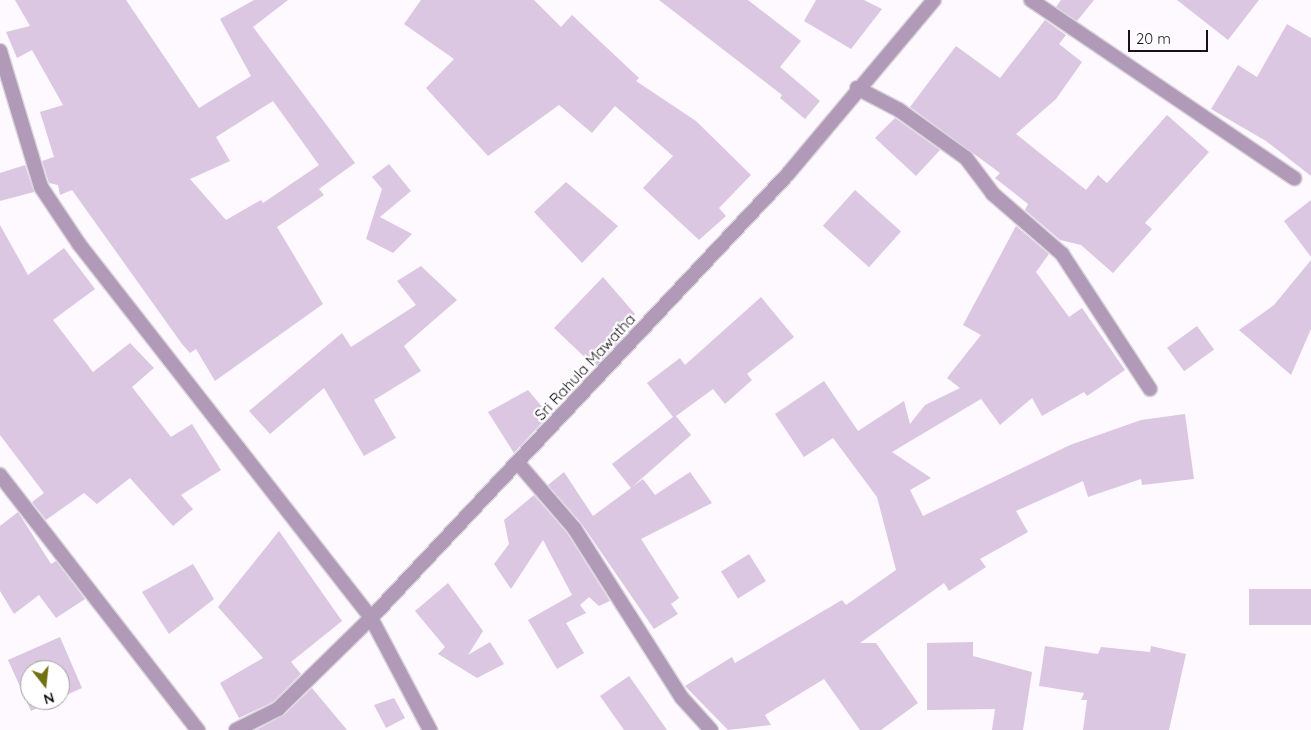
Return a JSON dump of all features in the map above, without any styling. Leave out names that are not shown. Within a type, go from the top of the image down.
[{"type":"street","name":"Sri Rahula Mawatha","points":[[236,730],[278,709],[371,618],[788,174],[857,88],[934,0]]},
{"type":"street","points":[[1031,0],[1294,178]]},
{"type":"street","points":[[0,51],[41,187],[79,244],[371,618],[430,730]]},
{"type":"street","points":[[857,88],[899,110],[966,158],[993,194],[1062,254],[1150,389]]},
{"type":"street","points":[[518,463],[574,528],[682,698],[711,730]]},
{"type":"street","points":[[0,475],[198,730]]},
{"type":"building","points":[[15,0],[126,0],[199,108],[251,76],[220,19],[254,0],[288,0],[253,27],[355,163],[319,189],[324,195],[277,227],[323,304],[215,381],[196,349],[190,353],[182,344],[72,190],[60,195],[58,185],[49,183],[42,161],[54,157],[40,112],[63,105],[32,50],[17,58],[6,32],[30,26]],"holes":[[[273,101],[319,165],[263,203],[261,200],[226,220],[190,179],[230,161],[216,137]]]},
{"type":"building","points":[[421,0],[534,0],[561,27],[572,15],[639,78],[636,81],[696,121],[751,175],[719,208],[726,216],[699,240],[643,188],[673,156],[615,106],[592,133],[559,105],[488,156],[426,88],[454,59],[404,24]]},
{"type":"building","points":[[659,0],[748,0],[801,41],[780,67],[820,101],[805,119],[780,98],[782,95]]},
{"type":"building","points":[[816,0],[864,0],[882,9],[851,49],[804,21]]},
{"type":"building","points":[[1061,0],[1094,0],[1077,21],[1056,7]]},
{"type":"building","points":[[1177,0],[1259,0],[1228,40]]},
{"type":"building","points":[[1045,20],[1066,35],[1059,44],[1082,62],[1056,99],[1016,134],[1086,190],[1098,175],[1107,183],[1167,115],[1209,152],[1145,223],[1152,229],[1113,273],[1081,245],[1060,240],[1025,210],[1028,204],[995,178],[1000,173],[910,107],[956,46],[1000,78]]},
{"type":"building","points":[[1287,24],[1311,38],[1311,176],[1266,141],[1211,109],[1238,65],[1257,77]]},
{"type":"building","points":[[895,118],[940,150],[916,176],[875,138]]},
{"type":"building","points":[[389,164],[411,191],[380,217],[412,234],[393,253],[366,239],[382,189],[372,177]]},
{"type":"building","points":[[25,165],[34,192],[0,201],[0,173]]},
{"type":"building","points":[[566,182],[618,226],[582,263],[534,212]]},
{"type":"building","points":[[855,190],[901,231],[869,267],[823,226]]},
{"type":"building","points":[[1311,200],[1311,257],[1284,221]]},
{"type":"building","points":[[0,225],[28,275],[64,248],[95,289],[53,320],[93,372],[130,343],[154,368],[132,387],[171,437],[192,424],[221,470],[181,495],[193,509],[173,526],[130,478],[97,504],[84,493],[46,520],[32,502],[44,493],[0,435]]},
{"type":"building","points":[[1016,226],[1049,254],[1036,272],[1069,317],[1082,308],[1125,370],[1087,396],[1084,392],[1042,416],[1032,398],[1000,425],[981,399],[892,452],[931,478],[910,490],[923,516],[1070,445],[1141,420],[1185,414],[1194,479],[1142,485],[1141,479],[1088,497],[1083,481],[1016,511],[1028,532],[980,559],[986,567],[949,591],[944,583],[860,643],[876,643],[918,703],[881,730],[860,730],[824,679],[765,715],[771,725],[728,730],[685,686],[732,657],[735,663],[842,600],[846,605],[896,570],[877,497],[833,438],[804,457],[775,414],[824,381],[858,431],[904,401],[910,424],[925,405],[960,388],[947,378],[981,335],[963,325]]},
{"type":"building","points":[[1311,260],[1311,329],[1291,375],[1239,330],[1274,305]]},
{"type":"building","points":[[421,266],[457,300],[404,346],[421,371],[374,400],[396,438],[364,456],[324,388],[270,434],[249,411],[342,333],[351,347],[416,305],[397,281]]},
{"type":"building","points":[[603,277],[635,314],[614,333],[620,340],[595,367],[554,328]]},
{"type":"building","points":[[761,297],[794,337],[747,374],[752,380],[725,404],[713,389],[676,416],[691,435],[632,487],[643,479],[655,495],[690,472],[712,503],[641,539],[679,598],[671,604],[678,614],[654,629],[581,523],[548,485],[564,472],[593,516],[631,488],[612,464],[673,417],[647,383],[680,358],[685,365]]},
{"type":"building","points":[[1197,326],[1214,349],[1184,371],[1167,348]]},
{"type":"building","points":[[528,390],[549,415],[514,453],[488,412]]},
{"type":"building","points":[[534,495],[567,533],[610,601],[599,606],[589,597],[580,605],[586,613],[566,623],[584,653],[557,669],[528,620],[572,595],[543,540],[511,589],[494,564],[509,544],[504,520]]},
{"type":"building","points":[[18,512],[51,564],[56,561],[85,599],[56,618],[39,595],[14,614],[0,591],[0,526]]},
{"type":"building","points":[[279,531],[342,621],[291,662],[301,674],[273,702],[239,718],[220,683],[263,658],[218,607]]},
{"type":"building","points":[[749,554],[766,581],[738,599],[721,571]]},
{"type":"building","points":[[193,564],[214,599],[169,634],[142,592]]},
{"type":"building","points":[[448,583],[483,631],[468,655],[490,642],[504,664],[477,678],[438,654],[445,647],[415,611]]},
{"type":"building","points":[[1249,589],[1311,589],[1311,625],[1249,625]]},
{"type":"building","points":[[60,637],[70,660],[20,660],[20,687],[8,660]]},
{"type":"building","points":[[973,642],[973,656],[1032,672],[1023,730],[992,730],[995,709],[927,710],[927,643]]},
{"type":"building","points":[[1045,646],[1098,654],[1101,647],[1150,652],[1151,646],[1186,654],[1169,730],[1083,730],[1087,700],[1081,700],[1084,693],[1039,686]]},
{"type":"building","points":[[70,660],[82,688],[70,693]]},
{"type":"building","points":[[629,676],[667,730],[624,730],[600,696]]},
{"type":"building","points":[[312,688],[347,730],[256,730],[284,715]]},
{"type":"building","points":[[394,698],[405,718],[386,728],[374,705]]}]
